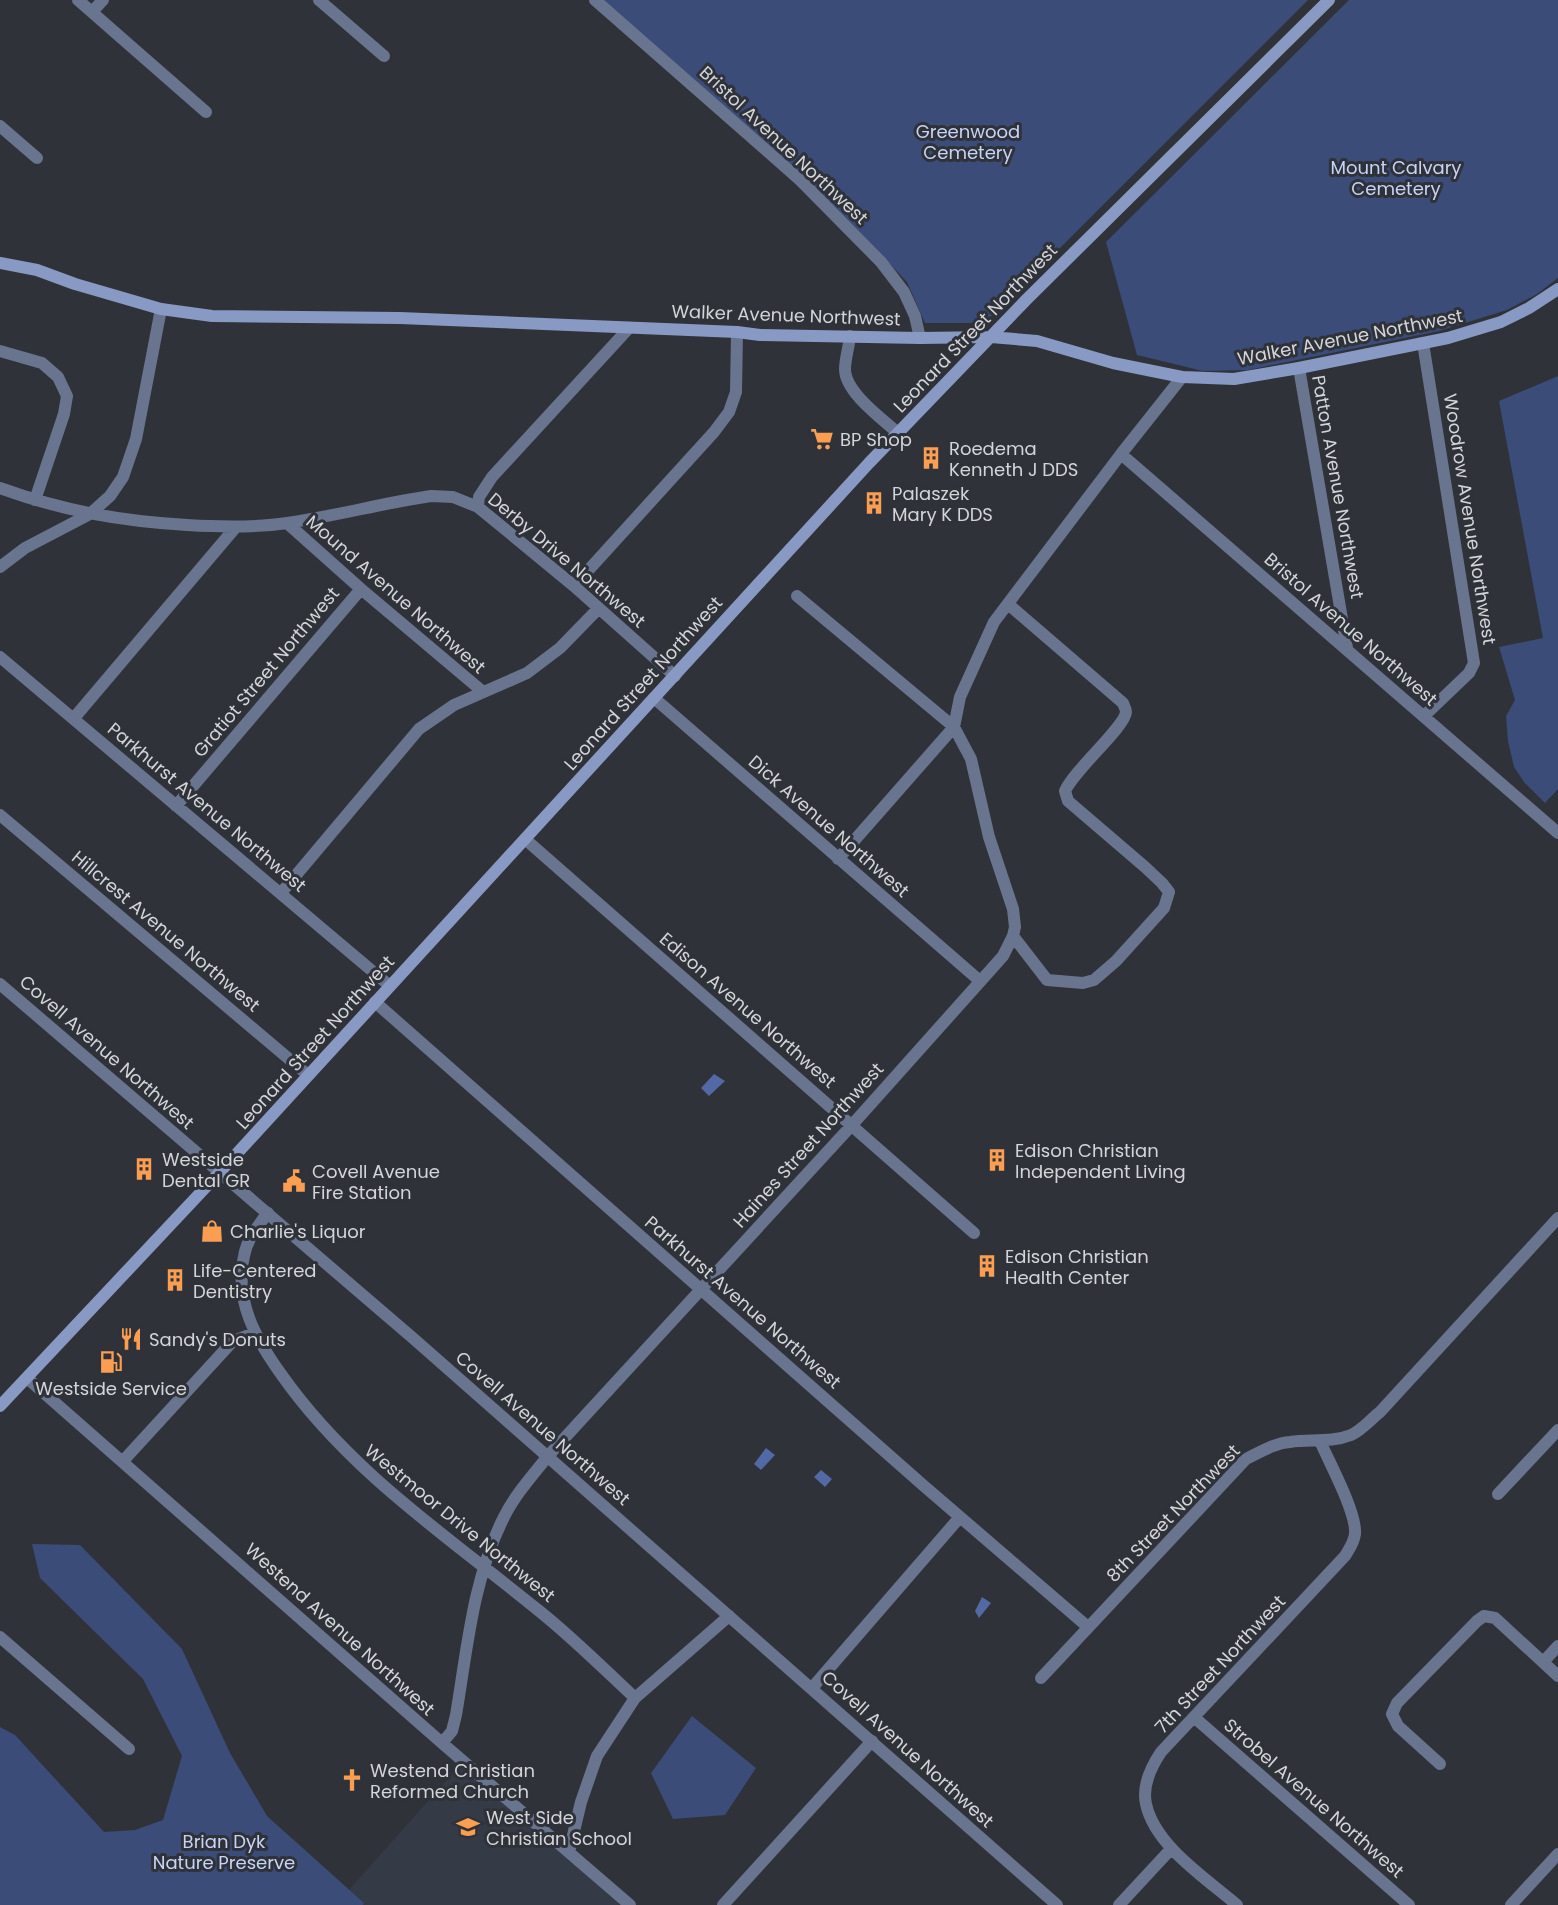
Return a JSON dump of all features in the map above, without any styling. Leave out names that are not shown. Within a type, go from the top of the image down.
[{"type":"main road","name":"Leonard Street Northwest","points":[[0,1406],[220,1172],[898,433],[991,337],[1329,0]]},
{"type":"main road","name":"Walker Avenue Northwest","points":[[0,263],[37,270],[75,284],[162,309],[212,316],[400,318],[737,332],[760,335],[991,337],[1037,341],[1113,363],[1182,377],[1234,379],[1423,343],[1501,322],[1529,308],[1558,289]]},
{"type":"street","points":[[78,0],[206,112]]},
{"type":"street","points":[[92,12],[103,0]]},
{"type":"street","points":[[319,0],[384,56]]},
{"type":"street","name":"Bristol Avenue Northwest","points":[[595,0],[800,180],[881,262],[904,292],[915,316],[920,338]]},
{"type":"street","points":[[0,126],[37,159]]},
{"type":"street","points":[[0,567],[25,548],[90,514],[110,496],[123,477],[136,439],[162,309]]},
{"type":"street","points":[[478,507],[479,497],[492,477],[629,328]]},
{"type":"street","points":[[574,586],[714,432],[729,412],[736,392],[737,332]]},
{"type":"street","points":[[850,336],[845,369],[848,382],[869,408],[898,433]]},
{"type":"street","name":"Woodrow Avenue Northwest","points":[[1423,343],[1474,656],[1474,663],[1469,673],[1424,716]]},
{"type":"street","points":[[0,351],[42,363],[58,377],[67,396],[64,414],[35,500]]},
{"type":"street","name":"Patton Avenue Northwest","points":[[1299,368],[1347,648]]},
{"type":"street","points":[[838,859],[954,727],[960,697],[994,622],[1182,377]]},
{"type":"street","name":"Bristol Avenue Northwest","points":[[1121,454],[1558,833]]},
{"type":"street","name":"Derby Drive Northwest","points":[[0,488],[35,500],[90,514],[173,524],[235,528],[287,523],[431,495],[453,497],[478,507],[574,586],[675,676]]},
{"type":"street","name":"Mound Avenue Northwest","points":[[287,523],[482,691]]},
{"type":"street","points":[[74,718],[235,528]]},
{"type":"street","name":"Gratiot Street Northwest","points":[[176,806],[361,589]]},
{"type":"street","points":[[797,596],[954,727],[970,759],[989,837],[1013,909],[1015,927],[1013,936],[1047,980],[1083,983],[1094,980],[1116,962],[1164,908],[1169,892],[1145,867],[1068,801],[1065,791],[1082,765],[1122,722],[1126,712],[1123,703],[1008,604]]},
{"type":"street","points":[[281,892],[419,729],[454,705],[527,672],[560,648],[598,609]]},
{"type":"street","name":"Parkhurst Avenue Northwest","points":[[0,657],[390,986]]},
{"type":"street","name":"Dick Avenue Northwest","points":[[654,698],[980,981]]},
{"type":"street","name":"Hillcrest Avenue Northwest","points":[[0,814],[308,1075]]},
{"type":"street","name":"Edison Avenue Northwest","points":[[525,839],[974,1233]]},
{"type":"street","name":"Haines Street Northwest","points":[[442,1743],[452,1731],[456,1715],[477,1595],[484,1568],[502,1519],[521,1490],[548,1456],[1004,956],[1013,936]]},
{"type":"street","name":"Covell Avenue Northwest","points":[[0,984],[548,1456],[1057,1905]]},
{"type":"street","name":"Parkhurst Avenue Northwest","points":[[375,1002],[1088,1627]]},
{"type":"street","name":"Westmoor Drive Northwest","points":[[268,1213],[253,1232],[243,1259],[243,1292],[254,1333],[297,1397],[362,1468],[417,1515],[538,1610],[635,1698]]},
{"type":"street","name":"8th Street Northwest","points":[[1041,1678],[1246,1459],[1268,1448],[1288,1442],[1320,1441],[1353,1434],[1380,1412],[1558,1218]]},
{"type":"street","points":[[123,1461],[233,1341],[254,1333]]},
{"type":"street","name":"Westend Avenue Northwest","points":[[27,1377],[442,1743],[630,1905]]},
{"type":"street","points":[[1498,1494],[1558,1430]]},
{"type":"street","name":"7th Street Northwest","points":[[1237,1905],[1171,1849],[1152,1822],[1146,1803],[1147,1784],[1151,1768],[1161,1752],[1345,1556],[1352,1545],[1355,1535],[1354,1521],[1320,1441]]},
{"type":"street","points":[[812,1688],[960,1517]]},
{"type":"street","points":[[569,1852],[581,1802],[597,1756],[635,1698],[729,1616]]},
{"type":"street","points":[[1440,1764],[1398,1726],[1392,1714],[1397,1703],[1476,1621],[1484,1616],[1495,1618],[1558,1676]]},
{"type":"street","points":[[0,1637],[129,1749]]},
{"type":"street","points":[[1543,1662],[1558,1646]]},
{"type":"street","name":"Strobel Avenue Northwest","points":[[1195,1718],[1409,1905]]},
{"type":"street","points":[[723,1905],[872,1741]]},
{"type":"street","points":[[1119,1905],[1171,1849]]},
{"type":"street","points":[[1511,1905],[1558,1854]]},
{"type":"shaded area","points":[[714,1074],[725,1081],[709,1096],[701,1088]]},
{"type":"shaded area","points":[[766,1448],[775,1455],[761,1470],[754,1464]]},
{"type":"shaded area","points":[[821,1470],[832,1479],[825,1487],[814,1477]]},
{"type":"shaded area","points":[[982,1597],[991,1603],[979,1618],[975,1611]]},
{"type":"shaded area","name":"West Side Christian School","points":[[460,1765],[620,1905],[363,1905],[364,1903],[349,1890]]},
{"type":"green space","name":"Greenwood Cemetery","points":[[596,0],[1308,0],[985,323],[925,323],[907,282],[866,239]]},
{"type":"green space","name":"Mount Calvary Cemetery","points":[[1349,0],[1558,0],[1558,278],[1537,294],[1507,310],[1439,331],[1248,370],[1203,371],[1137,355],[1106,242]]},
{"type":"green space","points":[[1558,376],[1558,789],[1545,803],[1524,782],[1514,767],[1508,741],[1506,716],[1515,700],[1499,647],[1543,638],[1499,401]]},
{"type":"green space","name":"Brian Dyk Nature Preserve","points":[[32,1544],[80,1545],[182,1649],[230,1753],[267,1816],[364,1903],[363,1905],[0,1905],[0,1727],[15,1735],[104,1832],[135,1830],[163,1820],[182,1756],[143,1679],[40,1578]]},
{"type":"green space","points":[[692,1716],[756,1768],[725,1815],[673,1819],[651,1773]]},
{"type":"place","name":"BP Shop","points":[[822,439]]},
{"type":"place","name":"Roedema Kenneth J DDS","points":[[931,458]]},
{"type":"place","name":"Palaszek Mary K DDS","points":[[874,503]]},
{"type":"place","name":"Edison Christian Independent Living","points":[[997,1160]]},
{"type":"place","name":"Westside Dental GR","points":[[144,1169]]},
{"type":"place","name":"Covell Avenue Fire Station","points":[[294,1181]]},
{"type":"place","name":"Charlie's Liquor","points":[[212,1231]]},
{"type":"place","name":"Edison Christian Health Center","points":[[987,1266]]},
{"type":"place","name":"Life-Centered Dentistry","points":[[175,1280]]},
{"type":"place","name":"Sandy's Donuts","points":[[131,1339]]},
{"type":"place","name":"Westside Service","points":[[111,1362]]},
{"type":"place","name":"Westend Christian Reformed Church","points":[[352,1780]]},
{"type":"place","name":"West Side Christian School","points":[[468,1827]]}]
